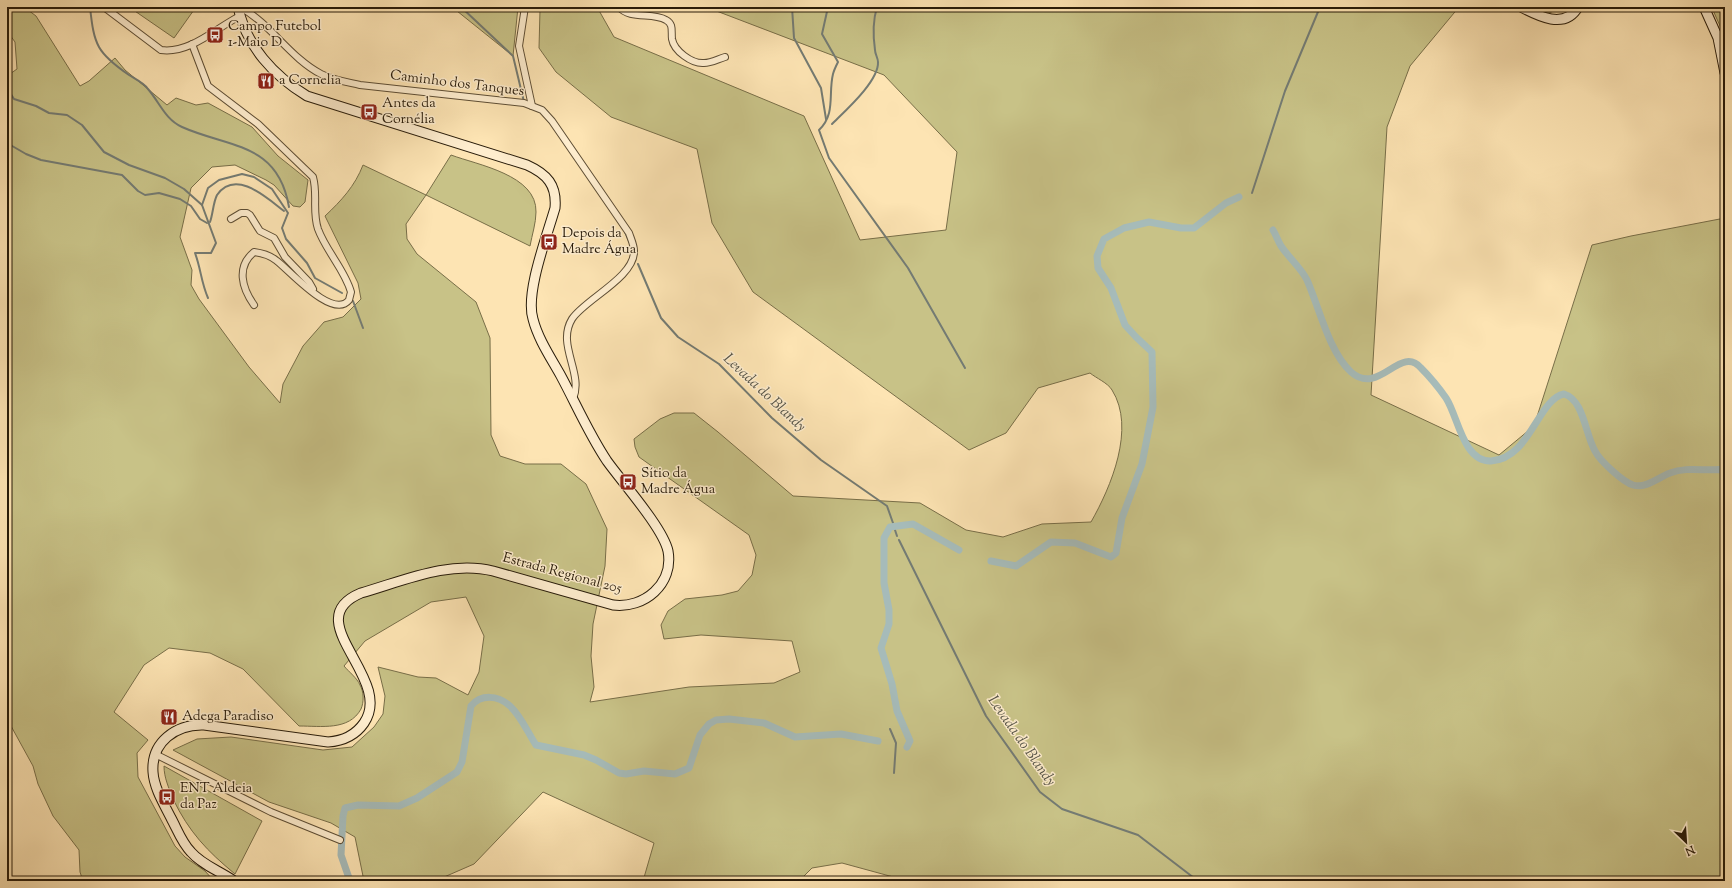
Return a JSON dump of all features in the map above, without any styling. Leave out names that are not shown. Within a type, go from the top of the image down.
[{"type":"main road","points":[[1521,7],[1535,14],[1555,20],[1571,16],[1578,7]]},
{"type":"main road","points":[[1704,7],[1718,38],[1725,73]]},
{"type":"main road","name":"Estrada Regional 205","points":[[234,881],[200,861],[186,846],[169,814],[155,781],[153,773],[156,754],[169,735],[187,726],[204,726],[328,742],[342,740],[357,732],[367,720],[370,712],[370,693],[364,676],[342,637],[337,620],[344,602],[361,593],[436,572],[461,567],[473,567],[493,571],[613,605],[626,606],[637,603],[656,591],[668,569],[669,559],[666,544],[604,455],[572,399],[536,327],[531,310],[532,289],[555,208],[554,190],[544,173],[527,165],[307,96],[283,80],[266,63],[243,25],[239,10]]},
{"type":"street","points":[[104,7],[161,50],[181,49],[192,44],[239,10]]},
{"type":"street","points":[[525,7],[519,46],[532,106]]},
{"type":"street","points":[[619,7],[637,15],[658,17],[668,22],[672,27],[673,42],[676,49],[695,62],[707,63],[725,57]]},
{"type":"street","name":"Caminho dos Tanques","points":[[239,10],[256,18],[309,66],[335,80],[524,103],[542,110],[552,121],[629,233],[634,250],[634,255],[625,273],[573,318],[566,331],[566,343],[572,360],[574,376],[575,393],[572,399]]},
{"type":"street","points":[[192,44],[205,79],[212,90],[258,124],[313,177],[317,189],[315,208],[318,229],[346,282],[351,295],[347,302],[340,305],[325,301],[292,275],[276,260],[254,252],[249,257],[242,274],[242,283],[246,294],[254,305]]},
{"type":"street","points":[[231,219],[242,213],[247,213],[250,215],[260,231],[274,238],[285,257],[315,292]]},
{"type":"street","points":[[156,754],[271,812],[340,840]]},
{"type":"shaded area","points":[[7,7],[24,7],[36,16],[80,86],[89,81],[115,58],[125,70],[167,105],[176,98],[196,105],[208,103],[252,127],[278,156],[308,180],[305,202],[300,207],[293,206],[274,185],[235,165],[212,167],[191,188],[180,237],[192,270],[191,285],[199,299],[249,367],[280,403],[283,384],[303,346],[324,322],[343,317],[361,299],[358,283],[325,216],[347,193],[360,173],[363,165],[426,195],[406,224],[407,239],[417,254],[476,302],[490,338],[491,435],[500,456],[525,464],[561,464],[586,484],[607,529],[605,566],[593,624],[591,656],[594,687],[590,702],[689,687],[774,683],[800,672],[792,641],[701,635],[664,639],[661,625],[668,611],[685,599],[722,595],[738,591],[752,575],[756,555],[749,535],[639,457],[634,439],[660,419],[674,413],[694,413],[793,496],[920,503],[966,530],[1003,537],[1042,524],[1091,522],[1099,508],[1113,475],[1118,457],[1122,422],[1119,405],[1112,390],[1105,383],[1090,373],[1038,388],[1006,433],[969,450],[753,292],[712,223],[697,149],[611,117],[556,72],[539,48],[540,10],[543,7],[597,7],[614,37],[804,116],[860,240],[946,230],[957,152],[884,75],[706,7],[1459,7],[1410,66],[1387,127],[1371,395],[1499,455],[1534,426],[1592,245],[1725,218],[1725,881],[908,881],[842,863],[812,868],[799,881],[643,881],[654,843],[543,792],[474,864],[435,881],[364,881],[355,837],[331,823],[269,802],[173,750],[197,739],[231,737],[323,750],[352,747],[374,727],[383,714],[385,696],[378,667],[418,677],[436,678],[468,695],[479,672],[484,636],[466,597],[431,602],[365,641],[344,666],[357,680],[361,688],[363,700],[361,709],[356,716],[349,721],[334,726],[299,726],[243,669],[210,653],[169,648],[144,665],[114,712],[148,740],[137,753],[138,777],[175,846],[185,857],[205,871],[214,881],[83,881],[80,872],[79,850],[53,816],[38,784],[33,766],[11,726],[7,724],[7,76],[17,69],[15,42],[7,31]]},
{"type":"shaded area","points":[[129,7],[196,7],[174,38]]},
{"type":"shaded area","points":[[452,7],[518,7],[513,56]]},
{"type":"shaded area","points":[[1527,7],[1565,7],[1546,14]]},
{"type":"shaded area","points":[[1711,7],[1725,7],[1725,37],[1712,8]]},
{"type":"shaded area","points":[[451,155],[504,173],[517,180],[527,189],[534,199],[536,216],[530,246],[426,195]]},
{"type":"shaded area","points":[[164,766],[262,821],[235,874],[207,849],[192,831],[173,799],[166,779]]},
{"type":"waterway","points":[[90,7],[93,31],[99,47],[104,54],[118,67],[142,83],[171,120],[176,124],[200,134],[249,150],[263,159],[274,170],[283,186],[289,207]]},
{"type":"waterway","name":"Levada do Blandy","points":[[461,7],[513,56],[524,102]]},
{"type":"waterway","points":[[792,7],[794,38],[821,88],[826,119]]},
{"type":"waterway","points":[[828,7],[822,34],[838,62],[833,72],[830,111],[824,124],[819,130],[829,158],[908,268],[965,368]]},
{"type":"waterway","points":[[832,124],[853,104],[867,87],[877,70],[878,60],[875,52],[874,34],[874,23],[877,7]]},
{"type":"waterway","points":[[1252,193],[1285,91],[1320,7]]},
{"type":"waterway","points":[[7,50],[10,62],[7,79]]},
{"type":"waterway","points":[[7,88],[14,99],[36,106],[49,113],[67,115],[82,125],[104,152],[129,165],[165,178],[184,189],[202,205],[216,243],[211,253],[195,253],[208,298]]},
{"type":"waterway","points":[[7,143],[26,154],[41,160],[122,175],[138,191],[145,195],[159,193],[180,199],[191,206],[200,219],[207,223]]},
{"type":"waterway","points":[[202,205],[208,188],[219,180],[242,174],[254,177],[272,189],[288,213],[282,228],[286,239],[307,263],[315,278],[342,293]]},
{"type":"waterway","points":[[210,222],[217,195],[225,187],[233,184],[252,188],[284,211]]},
{"type":"waterway","points":[[991,561],[1016,566],[1051,542],[1075,543],[1111,557],[1116,553],[1122,518],[1142,464],[1153,407],[1152,352],[1125,325],[1111,288],[1098,268],[1097,256],[1104,239],[1124,228],[1149,222],[1181,228],[1194,228],[1226,203],[1239,197]]},
{"type":"waterway","points":[[1273,230],[1281,246],[1302,271],[1307,280],[1325,329],[1343,363],[1351,372],[1361,378],[1371,379],[1397,365],[1405,362],[1413,362],[1428,375],[1446,398],[1462,437],[1474,454],[1482,459],[1491,461],[1504,458],[1515,450],[1524,440],[1547,406],[1555,398],[1564,394],[1571,397],[1580,410],[1592,444],[1598,455],[1612,471],[1633,485],[1638,486],[1648,484],[1677,471],[1691,469],[1725,469]]},
{"type":"waterway","name":"Levada do Blandy","points":[[625,232],[630,243]]},
{"type":"waterway","name":"Levada do Blandy","points":[[638,264],[661,318],[678,337],[719,364],[772,418],[821,460],[887,506],[893,523]]},
{"type":"waterway","points":[[353,301],[363,328]]},
{"type":"waterway","points":[[907,747],[910,741],[897,711],[892,684],[881,648],[889,624],[889,610],[884,583],[884,538],[890,527],[913,524],[959,550]]},
{"type":"waterway","name":"Levada do Blandy","points":[[894,527],[897,536]]},
{"type":"waterway","name":"Levada do Blandy","points":[[899,540],[986,716],[1040,792],[1062,809],[1138,835],[1198,881]]},
{"type":"waterway","points":[[350,881],[341,855],[343,816],[345,808],[358,805],[399,806],[417,798],[457,772],[462,762],[471,706],[480,699],[490,697],[495,698],[510,706],[521,720],[536,745],[584,755],[619,773],[626,774],[644,771],[675,774],[689,768],[700,735],[709,724],[716,720],[729,719],[764,723],[795,737],[841,734],[878,741]]},
{"type":"waterway","points":[[890,729],[896,743],[894,773]]},
{"type":"place","name":"Campo Futebol 1-Maio D","points":[[215,35]]},
{"type":"place","name":"a Cornelia","points":[[266,81]]},
{"type":"place","name":"Antes da Cornélia","points":[[369,112]]},
{"type":"place","name":"Depois da Madre Água","points":[[549,242]]},
{"type":"place","name":"Sítio da Madre Água","points":[[628,482]]},
{"type":"place","name":"Adega Paradiso","points":[[169,717]]},
{"type":"place","name":"ENT Aldeia da Paz","points":[[167,797]]}]
